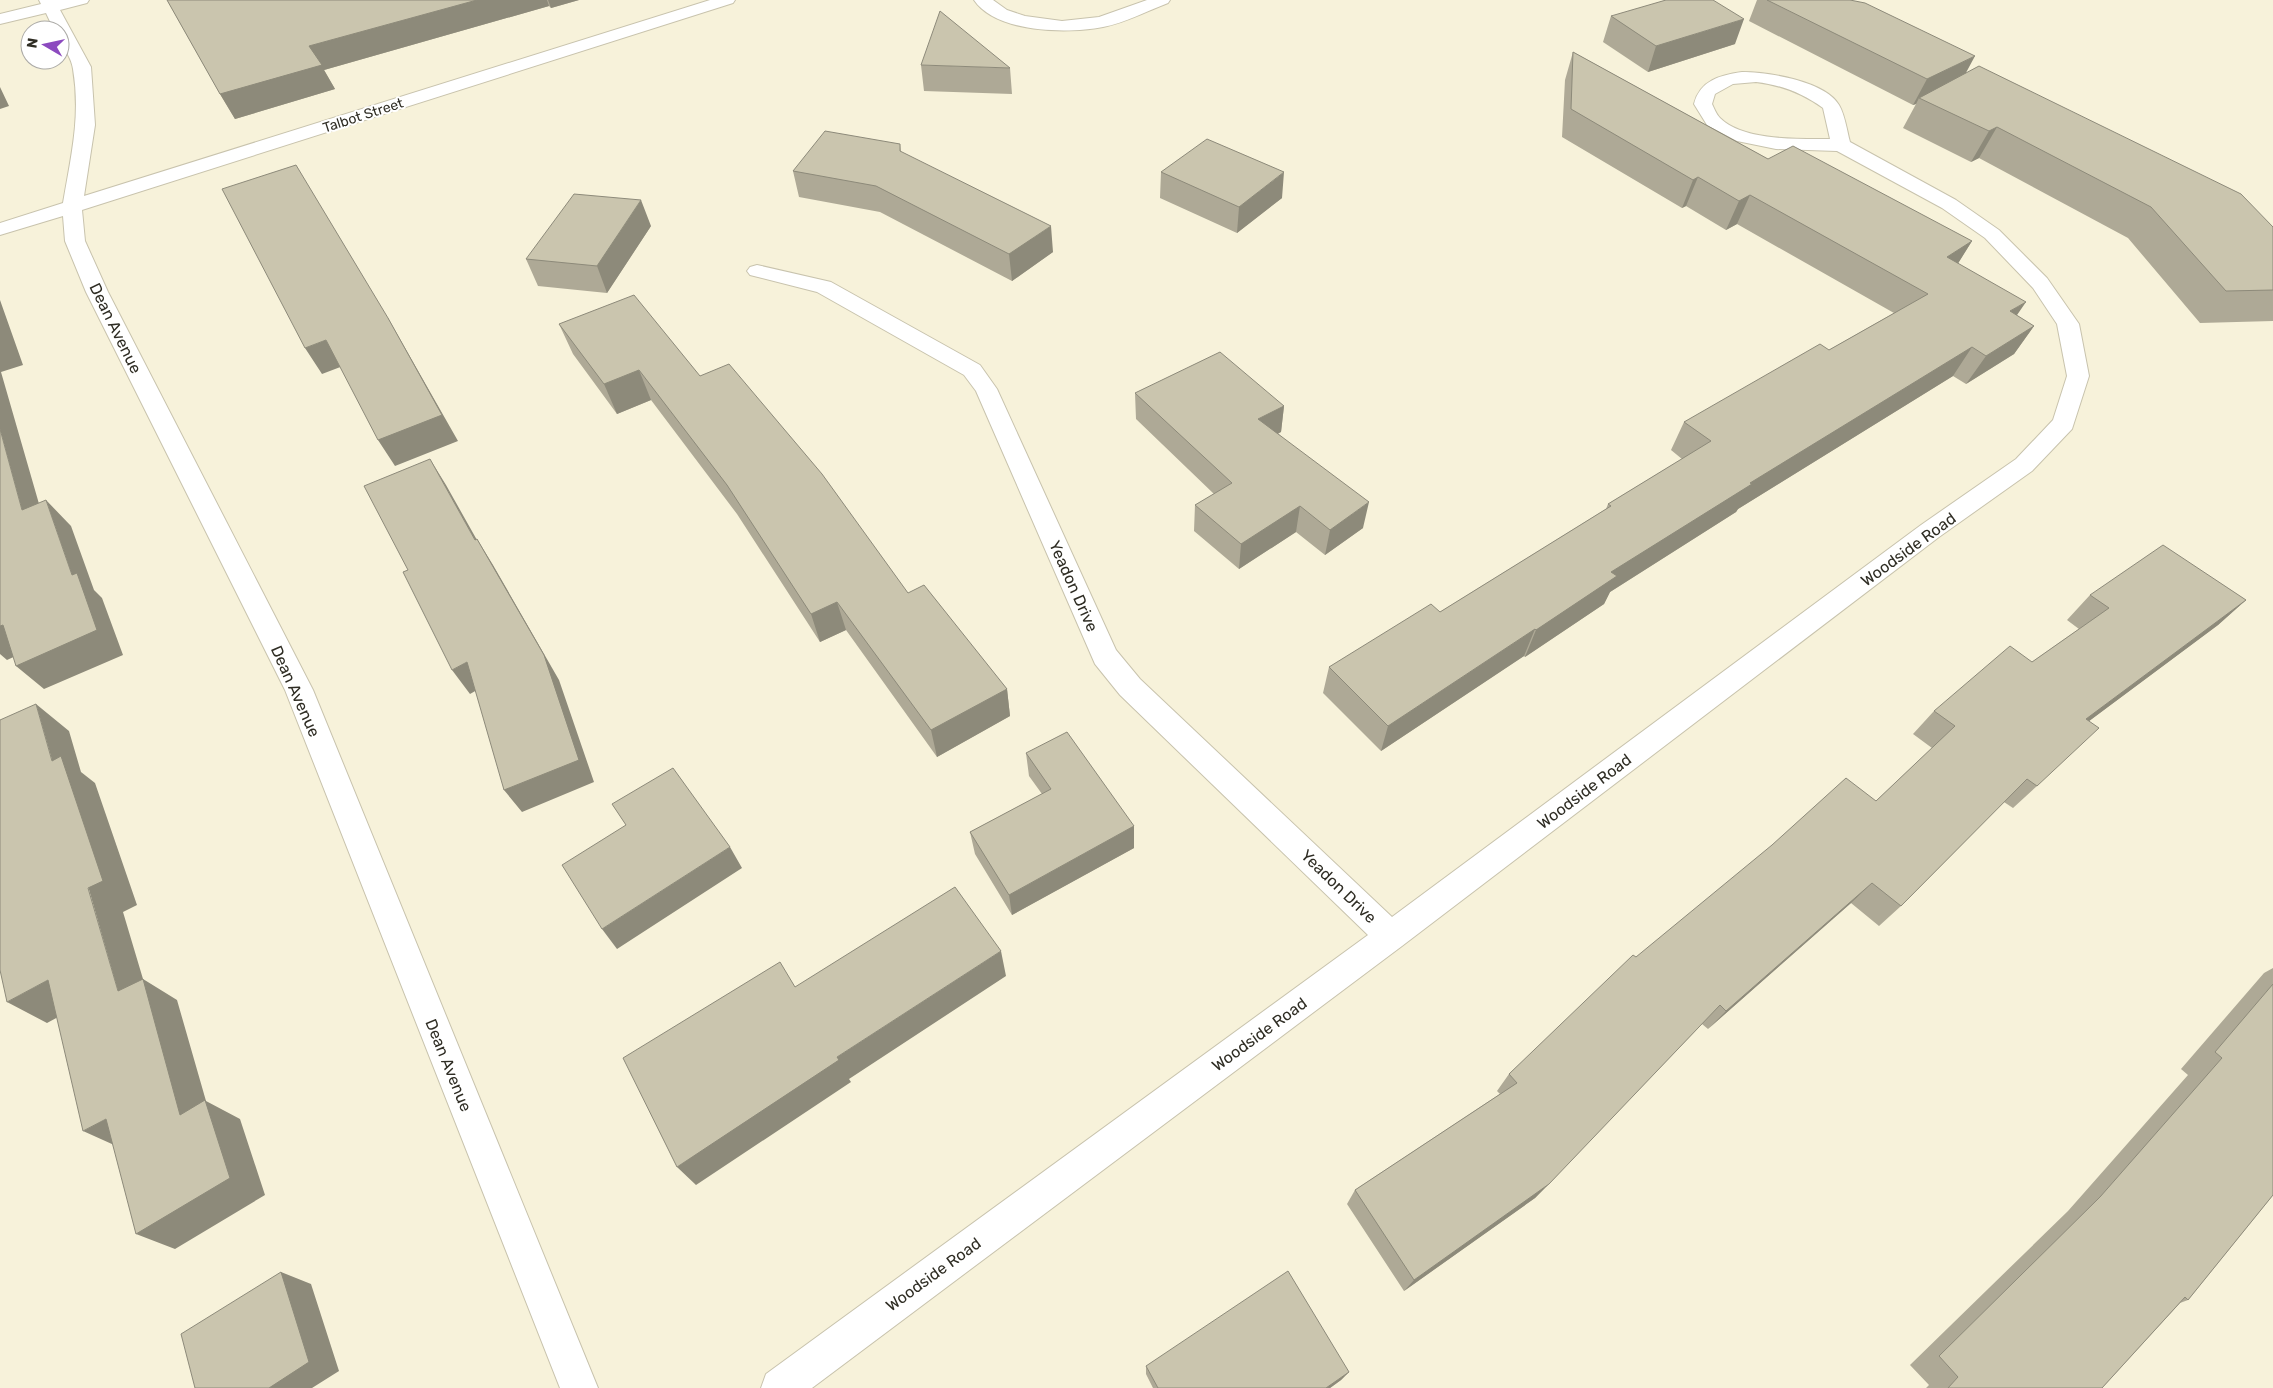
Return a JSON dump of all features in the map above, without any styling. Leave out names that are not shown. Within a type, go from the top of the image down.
[{"type":"street","points":[[0,19],[48,3],[81,0]]},
{"type":"street","name":"Talbot Street","points":[[0,229],[727,0]]},
{"type":"street","points":[[982,0],[1001,14],[1023,21],[1062,26],[1102,22],[1162,0]]},
{"type":"street","name":"Dean Avenue","points":[[48,3],[82,67],[86,125],[72,207],[75,242],[97,292],[299,690],[579,1388]]},
{"type":"street","name":"Woodside Road","points":[[780,1388],[1391,936],[1922,537],[2024,465],[2064,423],[2078,376],[2068,324],[2040,283],[1992,234],[1949,204],[1842,145],[1783,145],[1748,138],[1714,123],[1703,104],[1708,90],[1725,80],[1750,76],[1780,81],[1806,89],[1831,106],[1842,145]]},
{"type":"street","name":"Yeadon Drive","points":[[757,271],[824,287],[972,370],[986,389],[1105,656],[1130,687],[1391,936]]},
{"type":"building","points":[[167,0],[477,0],[309,46],[322,65],[220,94]]},
{"type":"building","points":[[1666,0],[1713,0],[1744,19],[1656,46],[1611,16]]},
{"type":"building","points":[[1767,0],[1850,0],[1865,3],[1975,56],[1927,79]]},
{"type":"building","points":[[940,11],[1010,68],[921,65]]},
{"type":"building","points":[[1573,52],[1768,159],[1793,146],[1972,241],[1947,257],[2026,302],[2010,311],[2034,326],[1986,356],[1972,347],[1750,483],[1752,484],[1611,572],[1617,576],[1388,726],[1329,667],[1431,604],[1440,612],[1611,506],[1608,504],[1711,441],[1684,422],[1820,344],[1829,350],[1928,294],[1750,195],[1739,201],[1698,177],[1693,180],[1571,109]]},
{"type":"building","points":[[1979,66],[2241,194],[2273,227],[2273,290],[2226,291],[2151,207],[1997,127],[1989,131],[1919,98]]},
{"type":"building","points":[[825,131],[900,144],[900,151],[1051,226],[1009,254],[876,186],[793,171]]},
{"type":"building","points":[[1207,139],[1284,172],[1239,207],[1161,172]]},
{"type":"building","points":[[296,165],[388,318],[442,415],[378,440],[326,340],[305,348],[222,189]]},
{"type":"building","points":[[574,194],[641,200],[597,266],[526,259]]},
{"type":"building","points":[[634,295],[700,376],[729,364],[822,474],[908,593],[924,585],[1007,689],[931,730],[837,602],[811,614],[727,485],[639,370],[604,384],[559,324]]},
{"type":"building","points":[[1220,352],[1284,406],[1258,419],[1369,502],[1330,530],[1300,506],[1241,544],[1195,505],[1232,483],[1135,393]]},
{"type":"building","points":[[0,429],[22,510],[46,500],[72,575],[77,573],[97,630],[16,666],[3,625],[0,626]]},
{"type":"building","points":[[430,459],[475,540],[477,539],[544,655],[579,760],[504,790],[467,662],[452,670],[403,572],[408,570],[364,486]]},
{"type":"building","points":[[2163,545],[2246,600],[2086,719],[2099,728],[2037,786],[2027,779],[1901,906],[1872,883],[1726,1011],[1720,1005],[1549,1184],[1414,1280],[1355,1190],[1517,1083],[1509,1074],[1633,955],[1636,957],[1772,845],[1846,778],[1876,801],[1955,726],[1934,711],[2010,646],[2032,662],[2109,608],[2090,595]]},
{"type":"building","points":[[36,704],[52,761],[61,756],[103,881],[88,888],[118,991],[143,979],[180,1115],[205,1100],[230,1178],[136,1234],[106,1119],[83,1131],[48,980],[7,1002],[0,970],[0,720]]},
{"type":"building","points":[[1067,732],[1134,826],[1009,895],[970,832],[1051,789],[1026,753]]},
{"type":"building","points":[[673,768],[730,847],[602,929],[562,865],[626,825],[612,804]]},
{"type":"building","points":[[955,887],[1001,951],[837,1057],[839,1060],[677,1167],[623,1058],[780,962],[795,987]]},
{"type":"building","points":[[2273,984],[2273,1195],[2188,1300],[2185,1297],[2102,1388],[1948,1388],[1958,1377],[1939,1356],[2100,1197],[2222,1058],[2215,1052]]},
{"type":"building","points":[[1288,1271],[1349,1372],[1326,1388],[1158,1388],[1146,1366]]},
{"type":"building","points":[[281,1272],[309,1362],[269,1388],[195,1388],[181,1334]]}]
